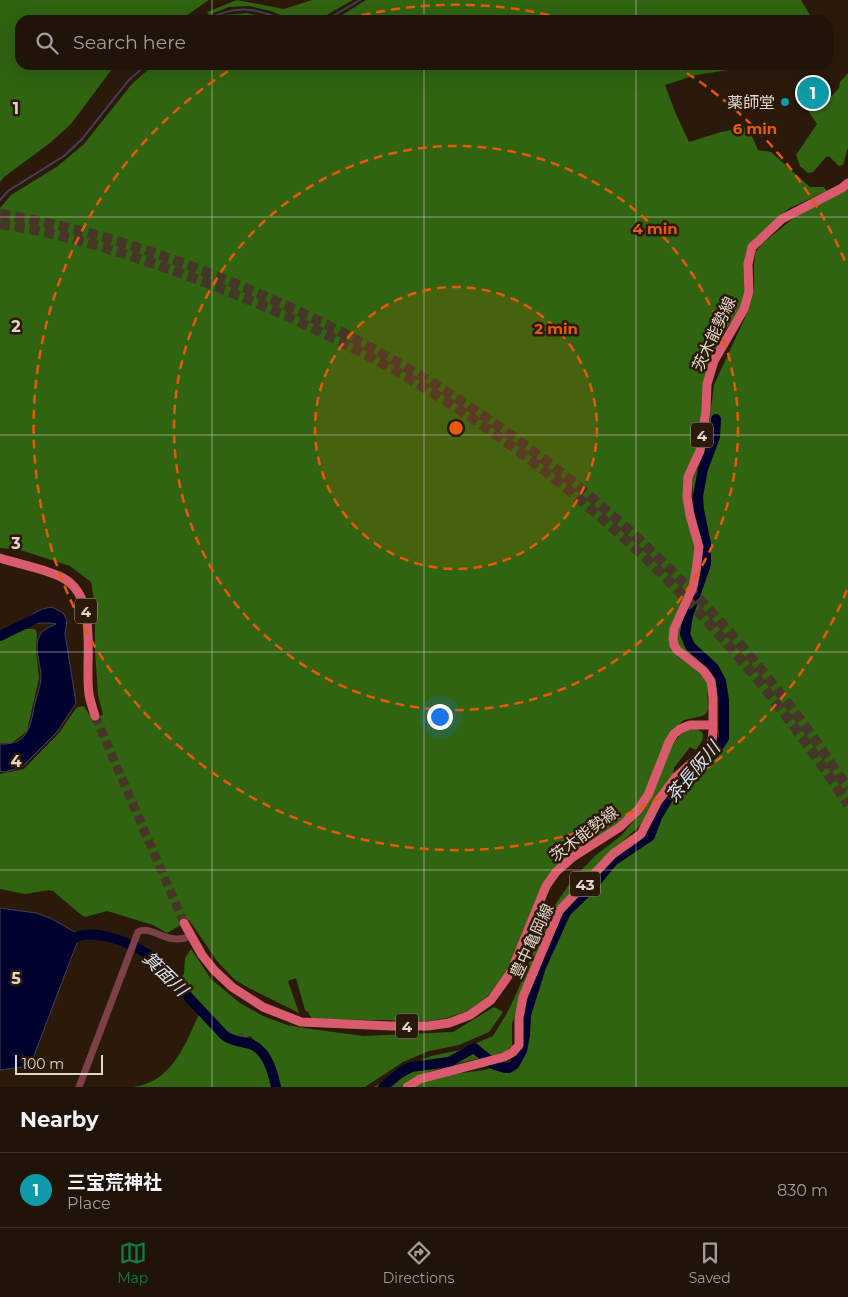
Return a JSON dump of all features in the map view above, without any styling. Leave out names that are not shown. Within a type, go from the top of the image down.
[{"type":"main road","name":"茨木能勢線","points":[[184,923],[202,955],[214,970],[240,993],[284,1016],[301,1022],[428,1026],[448,1023],[470,1015],[491,1000],[511,972],[546,886],[556,872],[573,857],[620,827],[638,810],[648,795],[674,734],[689,725],[714,725],[711,681],[704,670],[677,650],[673,638],[674,629],[692,586],[696,571],[699,546],[687,497],[688,477],[700,451],[706,410],[707,384],[714,360],[744,309],[749,292],[748,264],[752,247],[782,219],[842,188],[848,183]]},
{"type":"main road","name":"4","points":[[0,558],[64,578],[82,600],[88,617],[89,694],[94,716]]},
{"type":"main road","name":"豊中亀岡線","points":[[407,1087],[420,1079],[509,1054],[518,1046],[520,1039],[519,1015],[523,997],[559,911],[614,854],[641,834],[658,801],[676,777],[708,748],[712,739],[714,725]]},
{"type":"street","points":[[79,1087],[138,932],[142,930],[172,939],[191,937]]},
{"type":"green space","points":[[0,0],[209,0],[187,15],[15,15],[15,70],[111,70],[71,124],[0,182]]},
{"type":"green space","points":[[237,0],[284,9],[312,0],[353,0],[327,15],[280,15],[249,6],[229,7],[209,15],[207,12]]},
{"type":"green space","points":[[366,0],[801,0],[810,15],[342,15]]},
{"type":"green space","points":[[248,13],[255,15],[224,15]]},
{"type":"green space","points":[[147,70],[729,70],[696,75],[665,85],[689,142],[721,132],[748,127],[758,150],[771,152],[810,187],[824,187],[827,191],[788,209],[749,245],[745,293],[741,308],[727,328],[712,359],[697,451],[688,467],[695,547],[691,586],[676,616],[677,656],[699,672],[707,683],[708,710],[702,716],[684,720],[672,730],[646,794],[636,809],[619,824],[570,854],[554,869],[542,885],[508,970],[487,997],[470,1010],[447,1018],[428,1021],[312,1019],[305,1010],[296,978],[288,981],[299,1013],[234,979],[217,961],[189,920],[167,933],[153,925],[107,911],[85,917],[53,891],[25,894],[0,889],[0,774],[24,769],[59,733],[77,707],[84,706],[92,719],[103,715],[98,695],[95,605],[91,582],[70,566],[20,550],[0,548],[0,208],[11,195],[58,166],[84,144],[132,84]]},
{"type":"green space","points":[[848,73],[848,147],[843,165],[839,166],[829,156],[813,172],[808,173],[800,166],[796,155],[817,124],[807,109],[816,100],[826,102],[839,88],[840,82]]},
{"type":"green space","points":[[848,189],[848,1087],[414,1087],[421,1082],[454,1074],[498,1067],[509,1062],[519,1054],[525,1045],[524,1007],[560,922],[649,831],[660,804],[678,782],[709,754],[718,741],[720,718],[718,681],[715,675],[707,668],[678,646],[677,634],[709,544],[693,498],[692,479],[705,454],[714,385],[748,311],[754,292],[756,251],[795,217]]},
{"type":"green space","points":[[24,629],[35,629],[37,634],[36,649],[39,678],[27,731],[11,743],[0,743],[0,639]]},
{"type":"green space","points":[[692,729],[702,732],[702,741],[696,750],[690,747],[674,768],[673,776],[644,822],[602,860],[550,918],[512,1024],[512,1046],[504,1053],[420,1075],[401,1087],[374,1087],[405,1067],[431,1056],[460,1050],[493,1036],[518,990],[548,915],[573,879],[596,855],[622,835],[645,807],[672,745],[682,733]]},
{"type":"green space","points":[[191,949],[211,979],[240,1003],[263,1016],[287,1025],[363,1036],[453,1032],[494,1007],[503,1012],[489,1032],[459,1045],[429,1051],[403,1062],[365,1087],[279,1087],[275,1072],[261,1047],[250,1036],[245,1038],[241,1033],[239,1034],[243,1039],[234,1037],[225,1031],[179,979],[184,974],[185,958]]},
{"type":"green space","points":[[199,1014],[226,1042],[249,1048],[258,1054],[268,1070],[272,1087],[133,1087],[146,1084],[158,1078],[167,1070],[182,1049]]},
{"type":"water","points":[[52,607],[63,613],[67,620],[65,634],[76,703],[57,732],[22,767],[5,772],[0,771],[0,744],[10,744],[22,738],[32,720],[41,680],[37,650],[38,639],[43,631],[56,624],[40,623],[24,626],[22,622],[36,612]]},
{"type":"water","points":[[0,908],[36,913],[50,918],[80,935],[30,1066],[0,1070]]},
{"type":"waterway","points":[[334,15],[360,0]]},
{"type":"waterway","points":[[216,15],[235,10],[253,10],[270,15]]},
{"type":"waterway","points":[[0,200],[8,191],[64,156],[82,139],[128,81],[140,70]]},
{"type":"waterway","name":"茶長阪川","points":[[383,1087],[400,1073],[411,1067],[449,1062],[474,1048],[495,1065],[505,1068],[514,1065],[522,1051],[526,1015],[541,967],[566,912],[591,888],[613,861],[650,836],[657,817],[669,797],[715,752],[724,738],[724,700],[721,681],[714,668],[690,646],[685,634],[688,616],[706,564],[706,544],[698,496],[703,469],[715,437],[716,419]]},
{"type":"waterway","name":"箕面川","points":[[0,636],[35,619]]},
{"type":"waterway","name":"箕面川","points":[[68,942],[82,935],[99,935],[134,946],[149,955],[224,1035],[250,1044],[260,1051],[271,1068],[276,1087]]},
{"type":"waterway","points":[[240,1034],[248,1043]]},
{"type":"tunnel","points":[[0,214],[62,226],[123,243],[243,287],[334,329],[422,377],[505,431],[584,491],[658,557],[727,629],[790,706],[848,789]]},
{"type":"tunnel","points":[[0,224],[51,234],[126,254],[253,302],[307,325],[385,365],[475,420],[538,466],[597,514],[654,566],[708,622],[758,680],[805,741],[848,805]]},
{"type":"tunnel","points":[[95,716],[184,923]]},
{"type":"place","name":"三宝荒神社","points":[[813,93]]},
{"type":"place","name":"薬師堂","points":[[785,102]]}]
